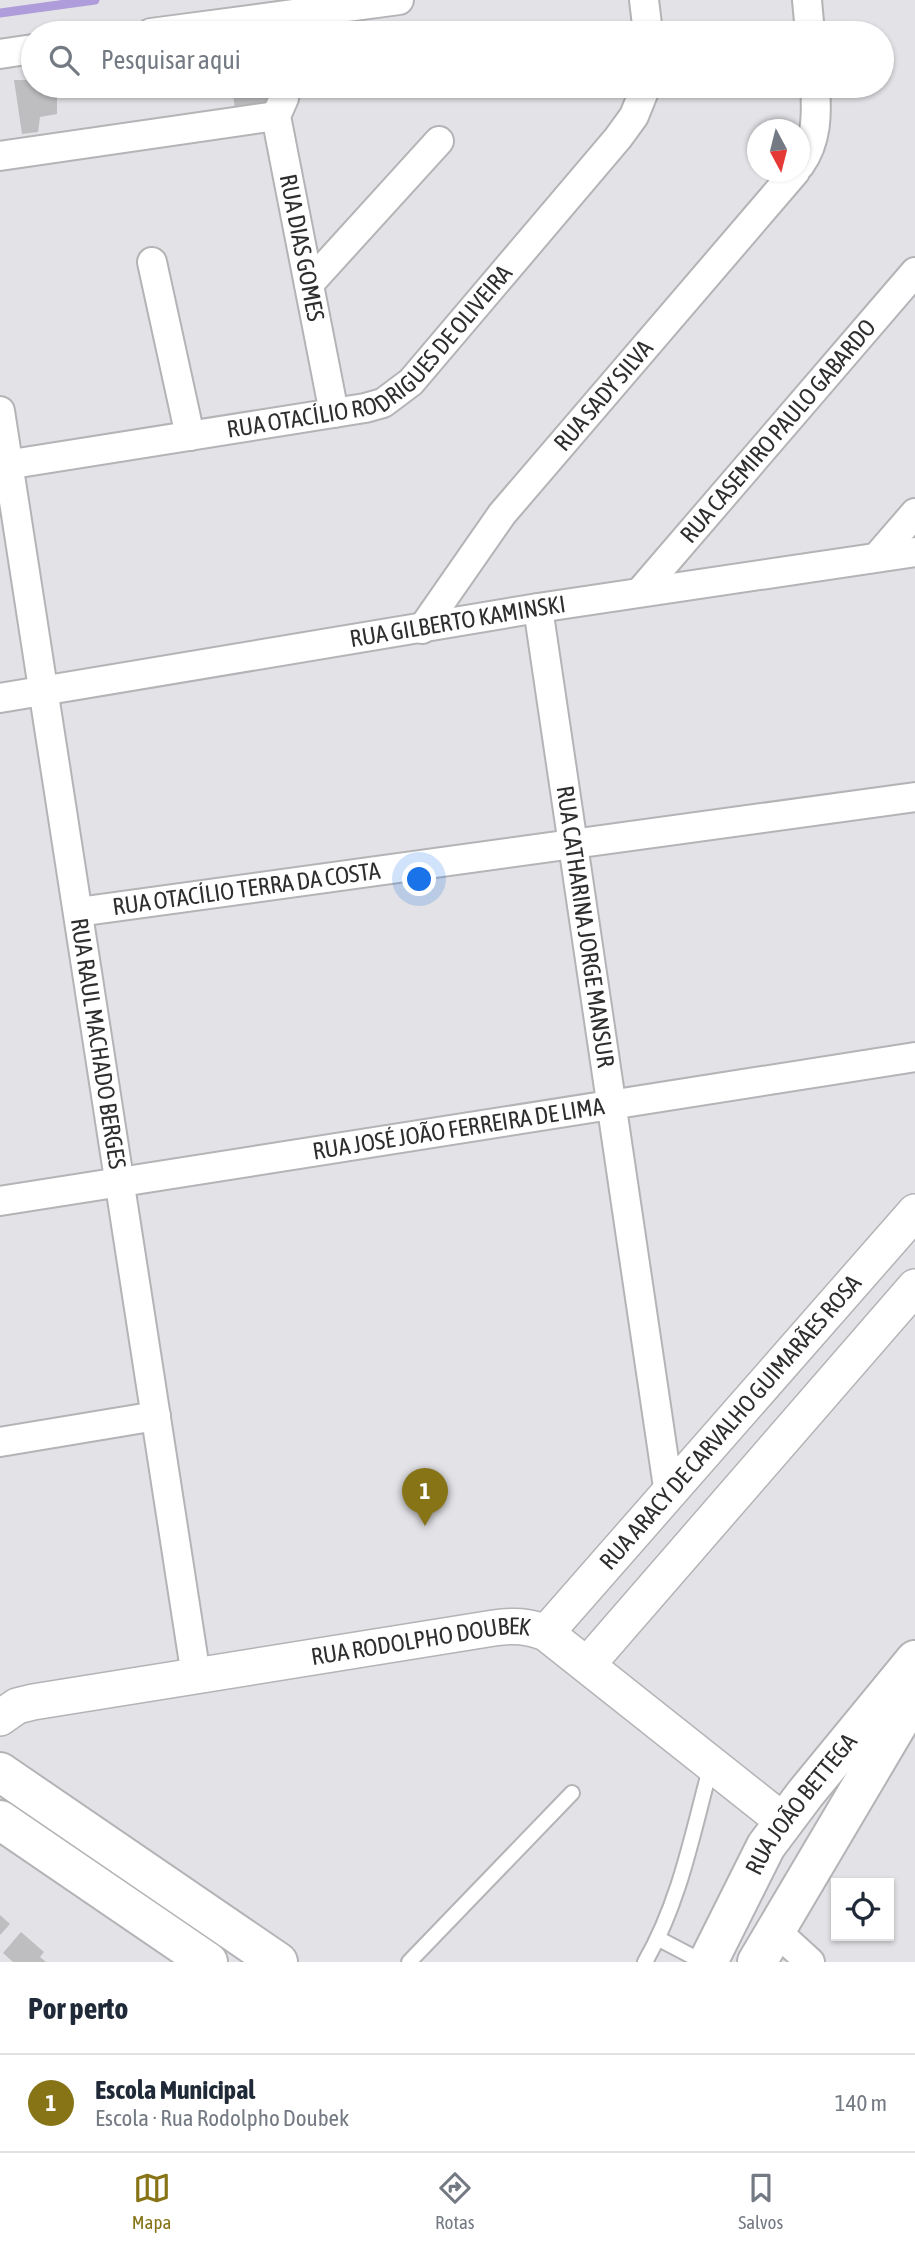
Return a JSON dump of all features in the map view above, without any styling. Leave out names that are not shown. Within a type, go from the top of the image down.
[{"type":"main road","name":"RUA JOÃO BETTEGA","points":[[706,1962],[752,1869],[783,1821],[915,1660]]},
{"type":"main road","name":"RUA JOÃO BETTEGA","points":[[766,1946],[915,1695]]},
{"type":"main road","points":[[0,1772],[278,1962]]},
{"type":"main road","points":[[0,1820],[208,1962]]},
{"type":"street","points":[[297,21],[399,0]]},
{"type":"street","points":[[645,0],[647,21]]},
{"type":"street","points":[[807,0],[809,21]]},
{"type":"street","points":[[0,54],[21,51]]},
{"type":"street","name":"RUA DIAS GOMES","points":[[285,98],[276,116],[334,413]]},
{"type":"street","name":"RUA OTACÍLIO RODRIGUES DE OLIVEIRA","points":[[4,466],[383,403],[411,382],[618,138],[634,116],[641,98]]},
{"type":"street","points":[[810,144],[815,132],[816,98]]},
{"type":"street","points":[[0,156],[276,116]]},
{"type":"street","points":[[309,284],[439,141]]},
{"type":"street","name":"RUA SADY SILVA","points":[[422,629],[502,514],[786,182]]},
{"type":"street","points":[[152,262],[190,436]]},
{"type":"street","name":"RUA CASEMIRO PAULO GABARDO","points":[[640,592],[915,272]]},
{"type":"street","name":"RUA RAUL MACHADO BERGES","points":[[0,411],[4,466],[44,691],[197,1676]]},
{"type":"street","points":[[877,557],[915,513]]},
{"type":"street","name":"RUA GILBERTO KAMINSKI","points":[[0,698],[537,608],[915,552]]},
{"type":"street","name":"RUA CATHARINA JORGE MANSUR","points":[[537,608],[669,1494]]},
{"type":"street","name":"RUA OTACÍLIO TERRA DA COSTA","points":[[78,912],[915,797]]},
{"type":"street","name":"RUA JOSÉ JOÃO FERREIRA DE LIMA","points":[[0,1202],[915,1056]]},
{"type":"street","name":"RUA ARACY DE CARVALHO GUIMARÃES ROSA","points":[[547,1633],[915,1212]]},
{"type":"street","name":"RUA ARACY DE CARVALHO GUIMARÃES ROSA","points":[[587,1665],[915,1287]]},
{"type":"street","points":[[0,1442],[156,1416]]},
{"type":"street","name":"RUA RODOLPHO DOUBEK","points":[[0,1717],[17,1706],[33,1702],[503,1626],[529,1627],[547,1633],[783,1821]]},
{"type":"street","points":[[766,1946],[810,1962]]},
{"type":"lane","points":[[645,1962],[659,1938],[681,1877],[711,1764]]},
{"type":"lane","points":[[409,1962],[572,1793]]},
{"type":"lane","points":[[659,1938],[706,1962]]},
{"type":"building","points":[[14,80],[21,80],[21,98],[57,98],[57,114],[40,117],[38,132],[22,134]]},
{"type":"building","points":[[234,98],[274,98],[275,105],[235,110]]},
{"type":"building","points":[[0,1915],[10,1924],[0,1935]]},
{"type":"building","points":[[21,1932],[44,1952],[40,1957],[46,1962],[13,1962],[3,1953]]},
{"type":"waterway","points":[[0,13],[95,0]]},
{"type":"place","name":"Escola Municipal","points":[[425,1526]]}]
